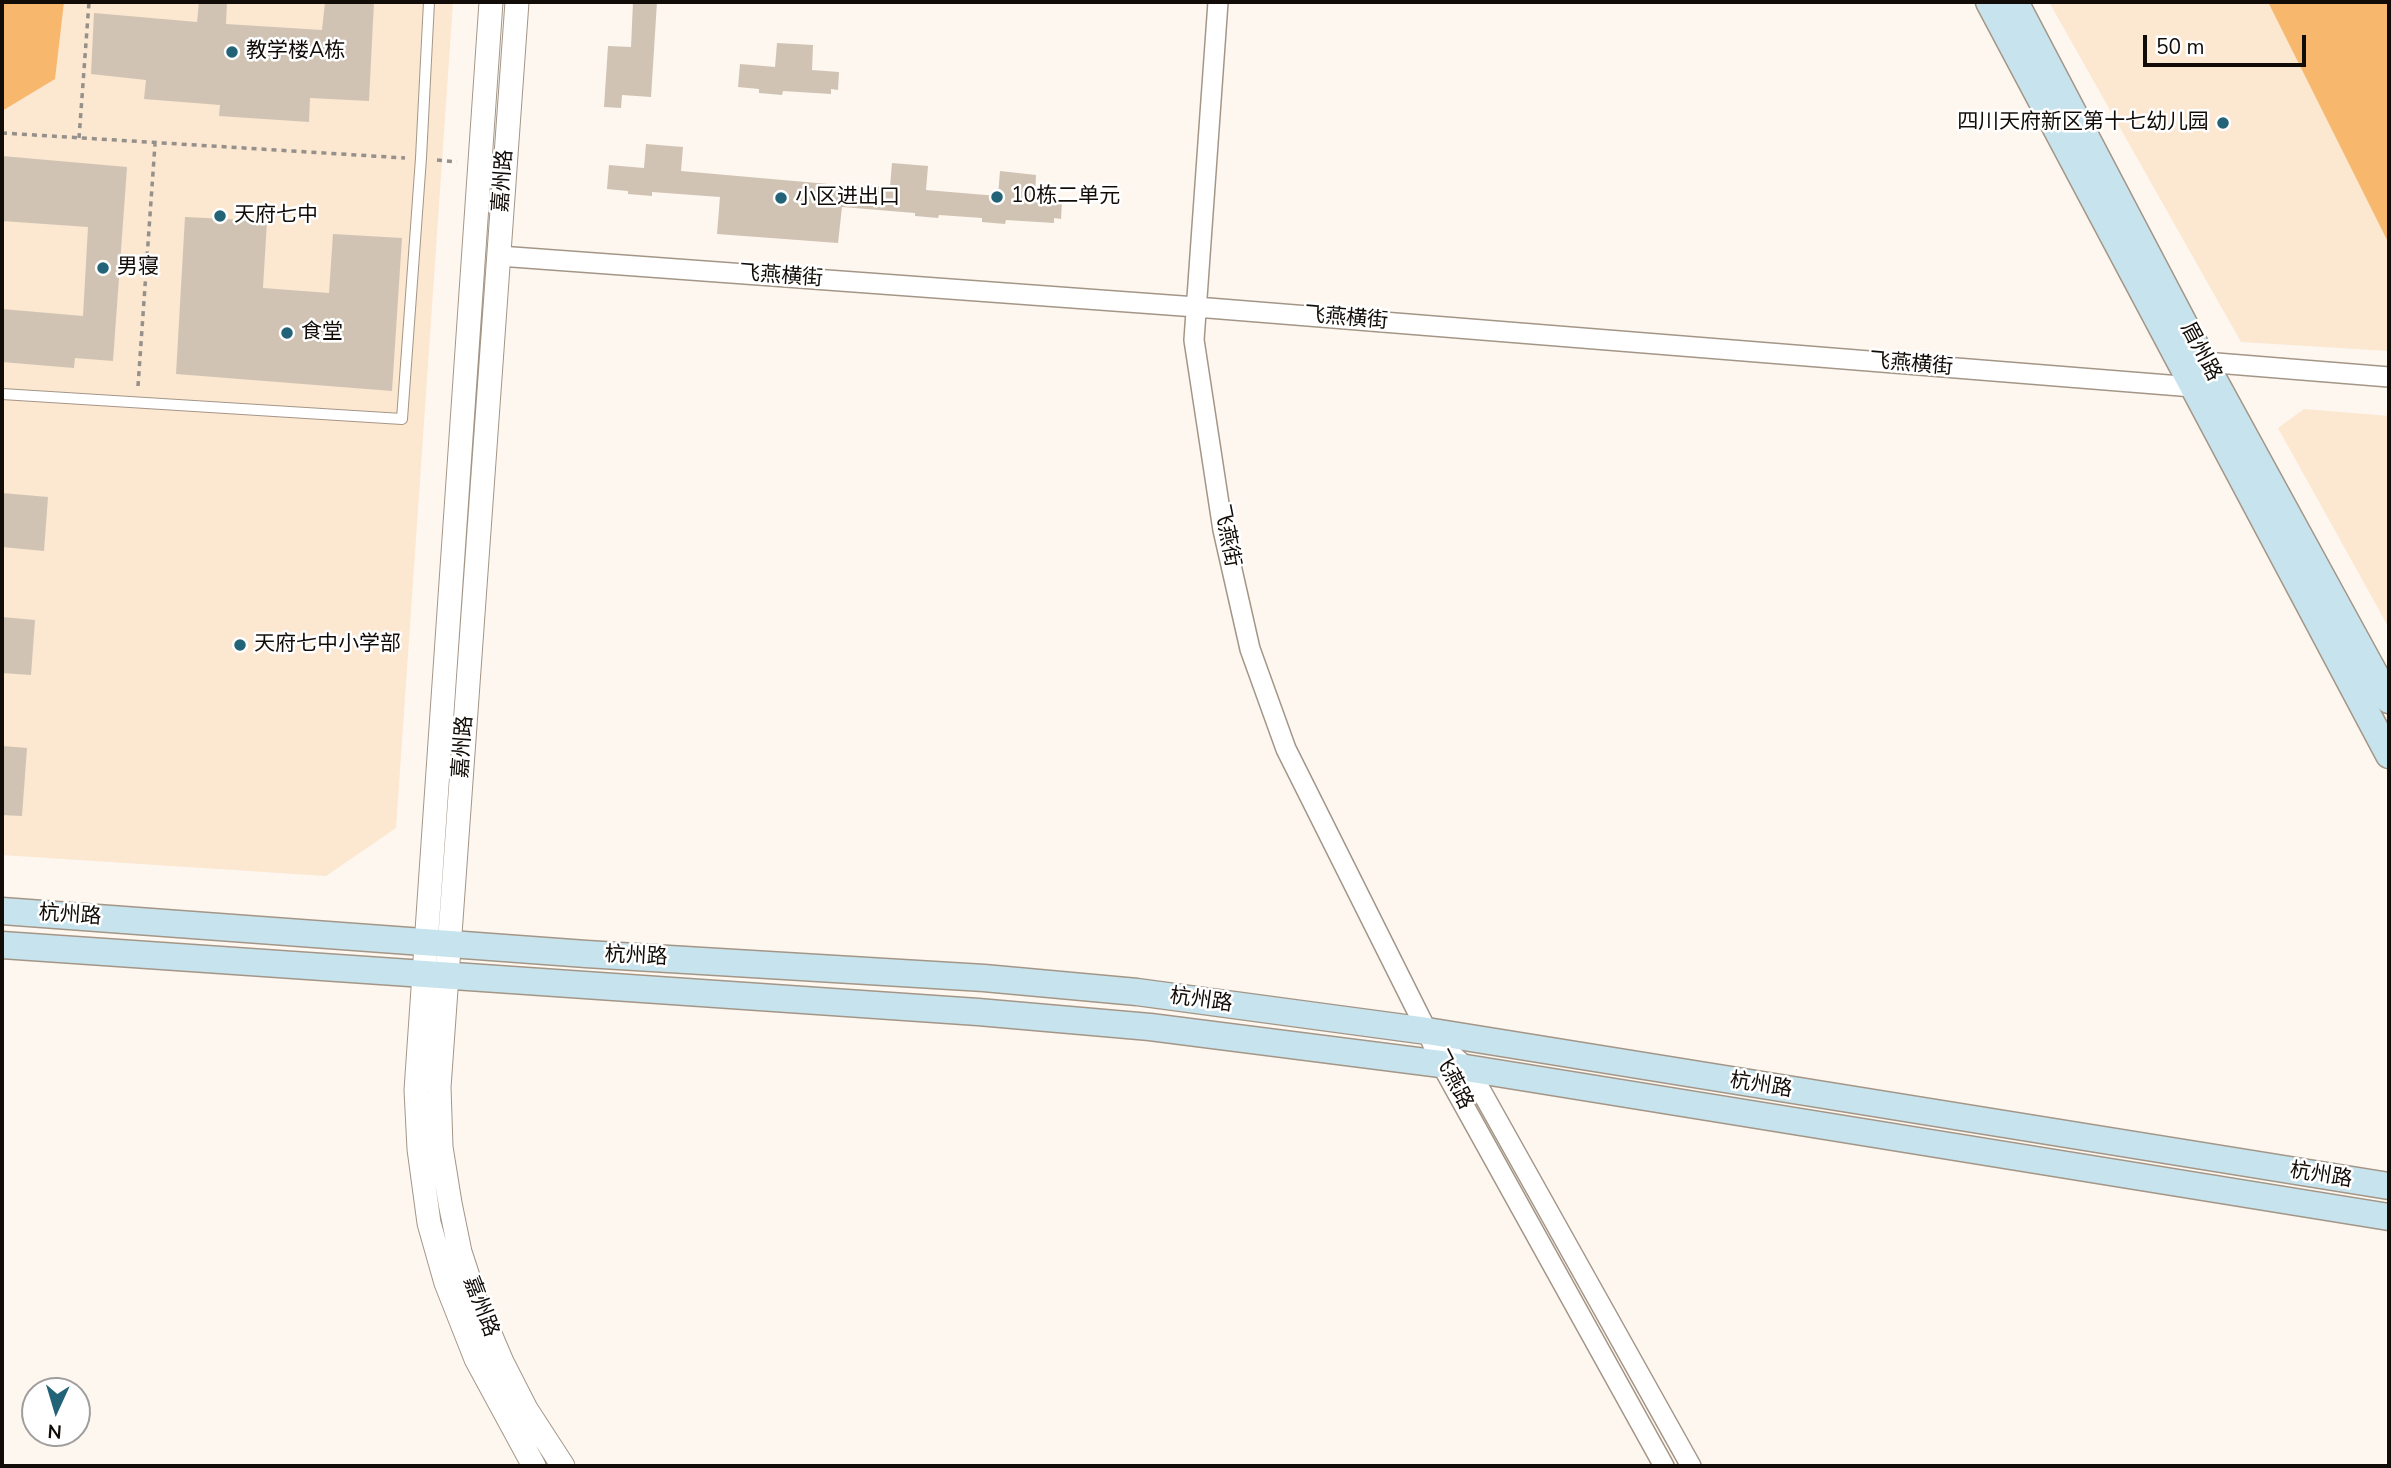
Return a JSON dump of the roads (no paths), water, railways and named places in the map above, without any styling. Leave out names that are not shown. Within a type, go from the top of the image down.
[{"type":"main road","points":[[1989,2],[2389,755]]},
{"type":"main road","name":"眉州路","points":[[2015,2],[2204,362],[2389,700]]},
{"type":"main road","name":"杭州路","points":[[2,911],[586,954],[985,978],[1137,992],[1427,1031],[2389,1186]]},
{"type":"main road","name":"杭州路","points":[[2,945],[599,985],[1150,1027],[1441,1064],[1470,1071],[2389,1217]]},
{"type":"street","points":[[491,2],[435,976],[416,1090],[419,1149],[429,1223],[446,1283],[477,1359],[534,1466]]},
{"type":"street","name":"嘉州路","points":[[437,943],[499,256],[517,2]]},
{"type":"street","name":"飞燕街","points":[[1218,2],[1194,340],[1223,530],[1250,649],[1286,749],[1427,1031]]},
{"type":"street","name":"飞燕横街","points":[[499,256],[1196,307],[2193,387]]},
{"type":"street","points":[[2204,362],[2389,377]]},
{"type":"street","name":"嘉州路","points":[[435,976],[441,1147],[460,1252],[476,1301],[502,1362],[526,1409],[563,1466]]},
{"type":"street","name":"飞燕路","points":[[1427,1031],[1441,1064],[1664,1466]]},
{"type":"street","name":"飞燕路","points":[[1427,1031],[1470,1071],[1691,1466]]},
{"type":"lane","points":[[2,394],[402,419],[429,2]]},
{"type":"place","name":"教学楼A栋","points":[[232,52]]},
{"type":"place","name":"四川天府新区第十七幼儿园","points":[[2223,123]]},
{"type":"place","name":"10栋二单元","points":[[997,197]]},
{"type":"place","name":"小区进出口","points":[[781,198]]},
{"type":"place","name":"天府七中","points":[[220,216]]},
{"type":"place","name":"男寝","points":[[103,268]]},
{"type":"place","name":"食堂","points":[[287,333]]},
{"type":"place","name":"天府七中小学部","points":[[240,645]]}]
